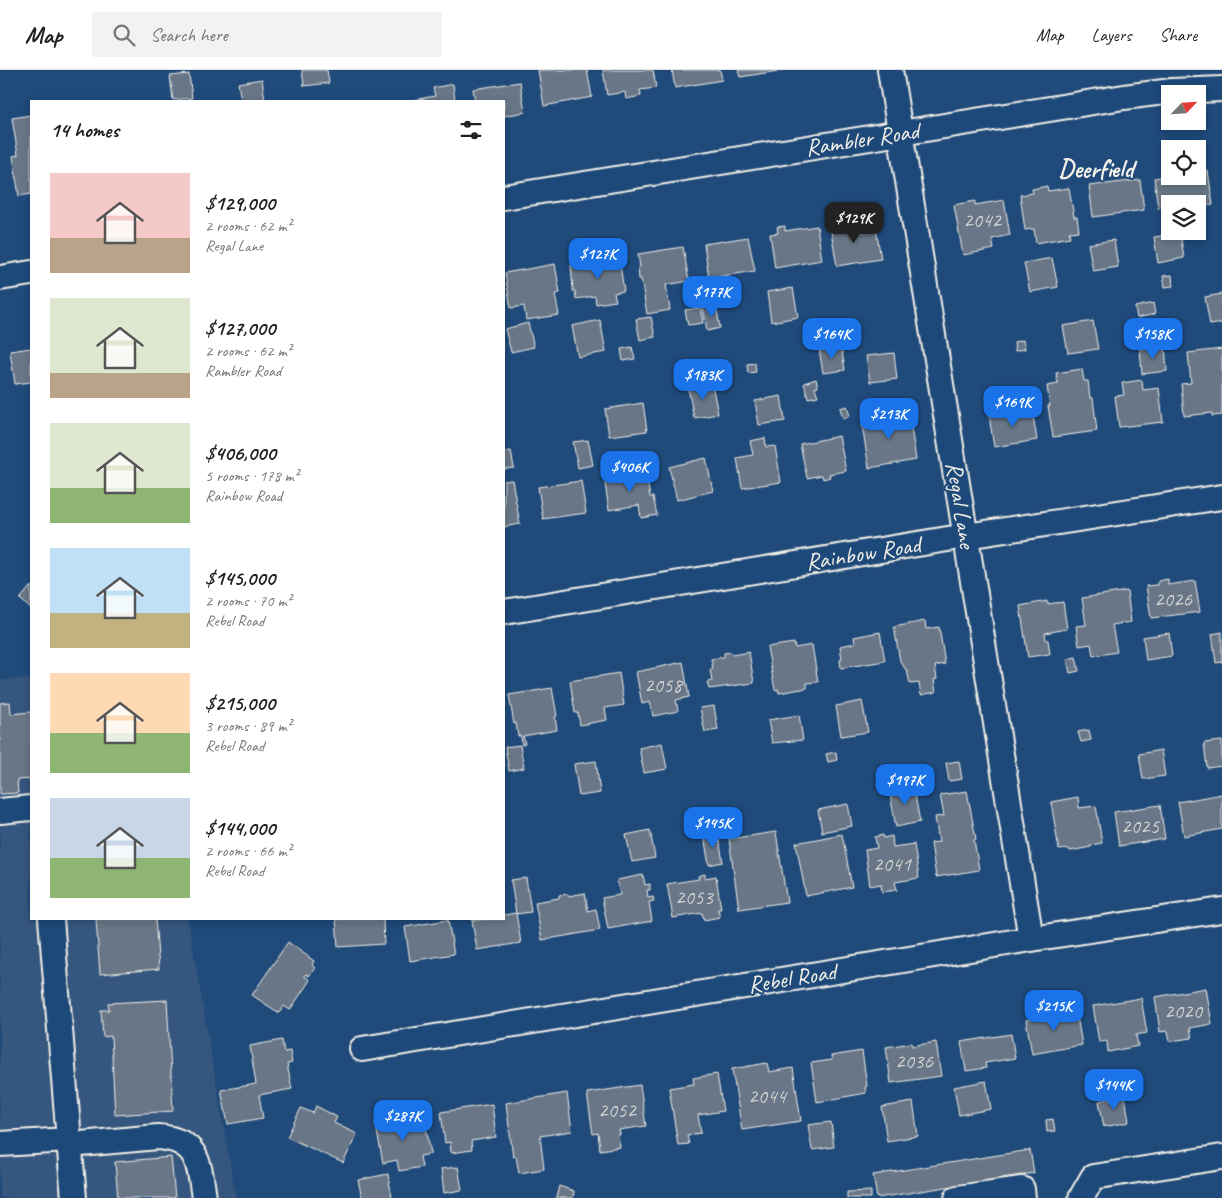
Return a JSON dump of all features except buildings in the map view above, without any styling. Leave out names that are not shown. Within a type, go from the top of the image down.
[{"type":"street","name":"Regal Lane","points":[[890,70],[1031,939]]},
{"type":"street","name":"Rambler Road","points":[[505,197],[1124,97],[1172,91],[1222,89]]},
{"type":"street","points":[[0,278],[30,273]]},
{"type":"street","name":"Rainbow Road","points":[[505,612],[966,536],[1222,497]]},
{"type":"street","points":[[0,811],[30,808]]},
{"type":"street","name":"Rebel Road","points":[[362,1049],[1031,939],[1222,910]]},
{"type":"street","points":[[51,920],[74,1198]]},
{"type":"street","points":[[0,1144],[158,1137],[173,1138],[187,1145],[195,1155],[200,1171],[204,1198]]},
{"type":"street","points":[[1081,1198],[1093,1178],[1222,1157]]},
{"type":"street","points":[[957,1198],[1022,1189],[1023,1198]]},
{"type":"shaded area","points":[[30,678],[30,920],[188,920],[236,1198],[0,1198],[0,680]]},
{"type":"district","name":"Deerfield","points":[[1096,169]]}]
